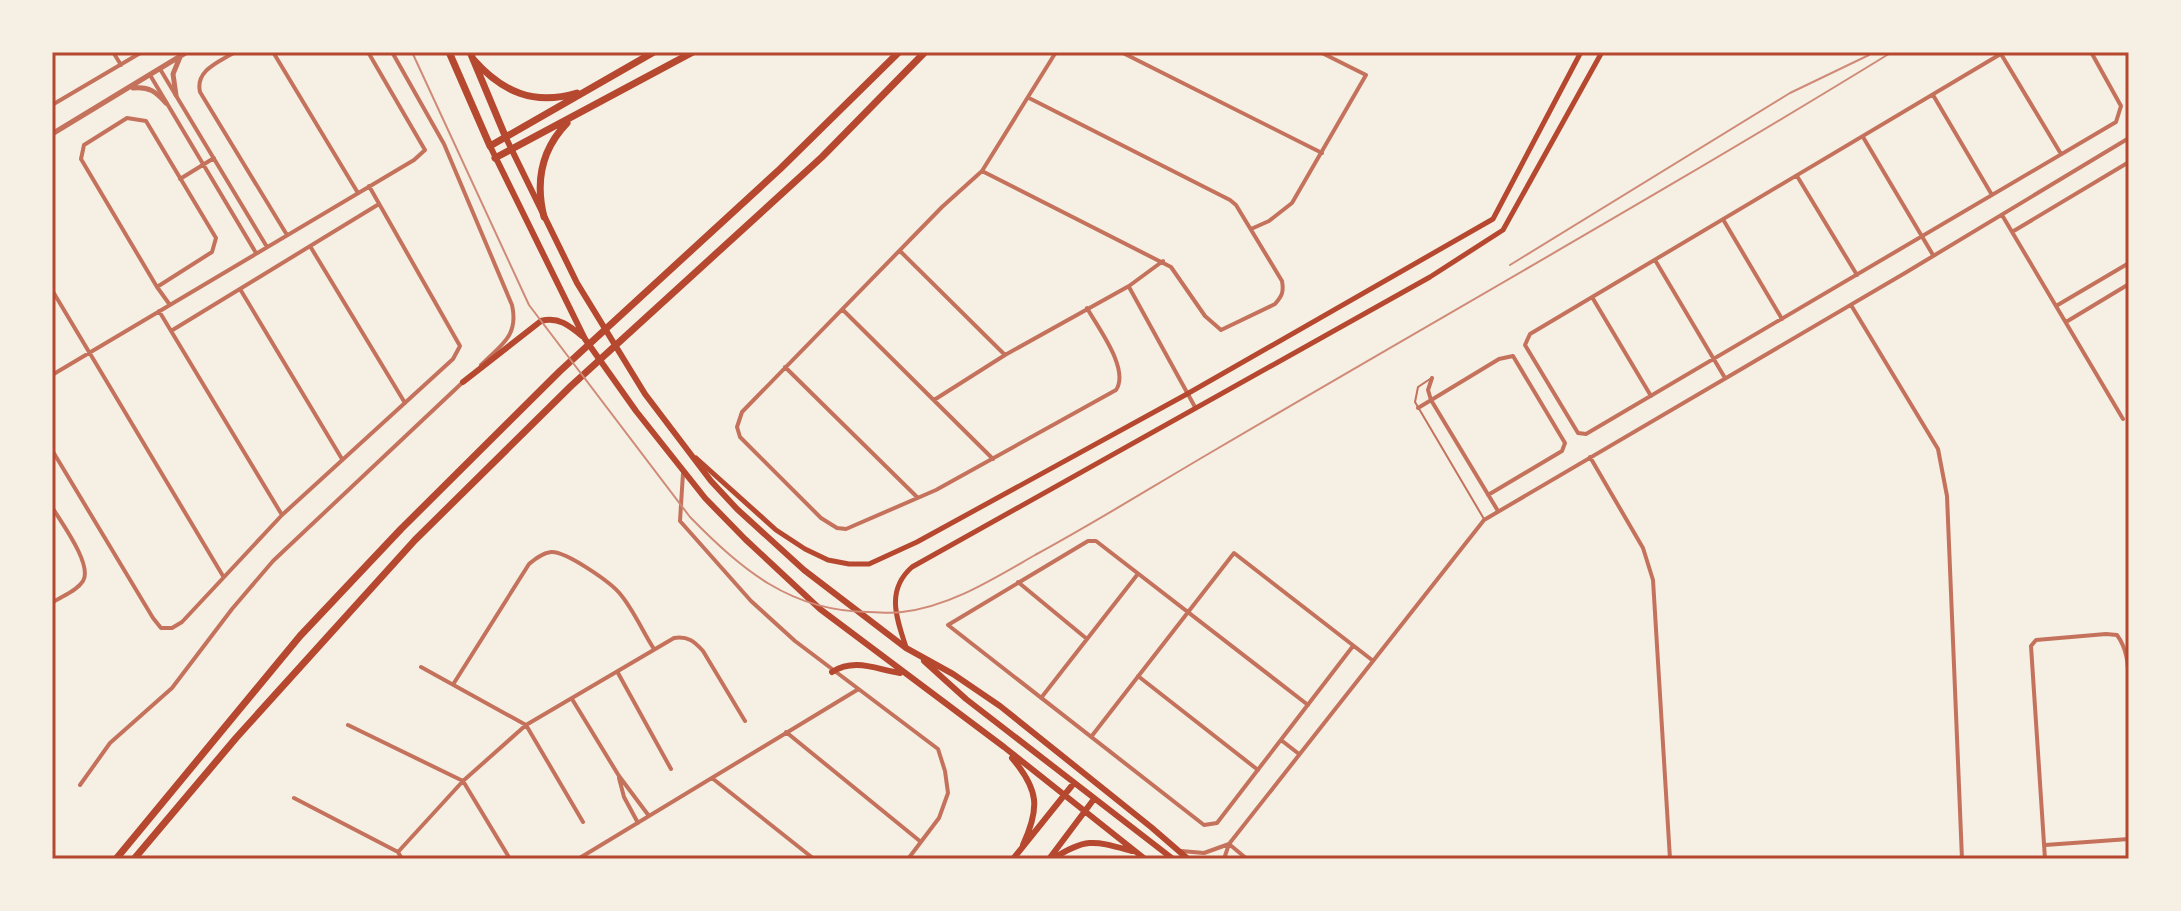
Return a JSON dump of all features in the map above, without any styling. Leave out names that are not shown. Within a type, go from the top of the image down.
[{"type":"highway","points":[[449,52],[490,146],[654,52]]},
{"type":"highway","points":[[495,158],[693,52]]},
{"type":"highway","points":[[116,859],[329,603],[560,371],[780,169],[899,52]]},
{"type":"highway","points":[[134,859],[236,738],[415,540],[640,321],[822,157],[925,52]]},
{"type":"highway","points":[[472,56],[506,138]]},
{"type":"highway","points":[[472,56],[493,80],[525,96],[560,98],[589,90]]},
{"type":"highway","points":[[544,217],[539,200],[542,164],[558,133],[585,110]]},
{"type":"main road","points":[[689,453],[716,473],[776,530],[805,549],[828,560],[869,564],[917,542],[1187,394],[1493,219],[1581,52]]},
{"type":"main road","points":[[906,648],[895,611],[895,599],[902,576],[912,567],[1430,277],[1503,230],[1602,52]]},
{"type":"main road","points":[[506,138],[577,283],[645,394],[729,500],[768,539],[906,648],[953,674],[1000,706],[1188,859]]},
{"type":"main road","points":[[490,146],[585,339],[683,473],[745,539],[820,609],[1004,747],[1145,859]]},
{"type":"main road","points":[[463,382],[541,321],[554,319],[585,339]]},
{"type":"main road","points":[[918,656],[966,699],[1173,859]]},
{"type":"main road","points":[[832,672],[845,665],[860,664],[903,674]]},
{"type":"main road","points":[[1004,747],[1023,770],[1034,801],[1034,820],[1023,845]]},
{"type":"main road","points":[[1013,859],[1074,783]]},
{"type":"main road","points":[[1051,859],[1094,799]]},
{"type":"main road","points":[[1051,859],[1073,845],[1088,842],[1136,852]]},
{"type":"street","points":[[113,52],[121,65]]},
{"type":"street","points":[[52,105],[142,52]]},
{"type":"street","points":[[235,52],[200,75],[200,92],[287,235]]},
{"type":"street","points":[[273,52],[358,193]]},
{"type":"street","points":[[52,375],[414,160],[425,150],[368,52]]},
{"type":"street","points":[[80,785],[110,743],[172,688],[273,561],[509,338],[515,327],[512,305],[444,144],[392,52]]},
{"type":"street","points":[[1056,52],[982,171],[942,207],[785,367],[738,419],[740,437],[821,518],[837,528],[846,529],[918,498],[1116,390],[1120,383],[1118,365],[1087,308]]},
{"type":"street","points":[[1121,52],[1322,153]]},
{"type":"street","points":[[1251,229],[1269,221],[1292,203],[1366,75],[1320,52]]},
{"type":"street","points":[[2061,154],[2003,53],[1530,334],[1525,345],[1578,433],[1586,434],[2116,122],[2121,106],[2091,52]]},
{"type":"street","points":[[52,134],[184,54]]},
{"type":"street","points":[[176,95],[173,74],[184,54]]},
{"type":"street","points":[[160,69],[267,247]]},
{"type":"street","points":[[150,75],[256,253]]},
{"type":"street","points":[[128,88],[145,87],[166,103]]},
{"type":"street","points":[[1933,95],[1992,195]]},
{"type":"street","points":[[982,171],[1163,261],[1178,273],[1210,322],[1221,330],[1275,304],[1284,291],[1282,281],[1230,200],[1029,98]]},
{"type":"street","points":[[157,287],[212,252],[216,238],[146,121],[127,118],[84,145],[81,159],[157,287],[170,305]]},
{"type":"street","points":[[1863,137],[1934,256]]},
{"type":"street","points":[[1224,859],[1229,844],[1484,520],[2129,138]]},
{"type":"street","points":[[180,179],[214,158]]},
{"type":"street","points":[[2012,232],[2129,162]]},
{"type":"street","points":[[1797,176],[1857,275]]},
{"type":"street","points":[[52,450],[153,618],[161,628],[172,628],[182,622],[282,515],[453,359],[460,346],[369,186]]},
{"type":"street","points":[[171,331],[379,204]]},
{"type":"street","points":[[2002,215],[2123,419]]},
{"type":"street","points":[[1724,220],[1782,319]]},
{"type":"street","points":[[310,246],[405,403]]},
{"type":"street","points":[[900,251],[1005,355]]},
{"type":"street","points":[[1655,260],[1725,379]]},
{"type":"street","points":[[934,400],[1005,355],[1129,286],[1163,261]]},
{"type":"street","points":[[2056,306],[2129,263]]},
{"type":"street","points":[[2066,322],[2129,284]]},
{"type":"street","points":[[1129,286],[1195,407]]},
{"type":"street","points":[[240,289],[342,459]]},
{"type":"street","points":[[52,290],[223,577]]},
{"type":"street","points":[[1592,297],[1651,396]]},
{"type":"street","points":[[1851,305],[1942,460],[1947,496],[1962,859]]},
{"type":"street","points":[[843,310],[993,459]]},
{"type":"street","points":[[159,311],[282,515]]},
{"type":"street","points":[[1418,408],[1499,359],[1513,356],[1565,443],[1562,451],[1488,495]]},
{"type":"street","points":[[785,367],[918,498]]},
{"type":"street","points":[[1432,378],[1428,390],[1431,400],[1498,511]]},
{"type":"street","points":[[1590,457],[1643,548],[1653,580],[1670,859]]},
{"type":"street","points":[[683,473],[679,516],[683,526],[751,601],[832,672],[938,749],[948,793],[939,818],[908,859]]},
{"type":"street","points":[[52,507],[84,562],[86,574],[81,584],[52,603]]},
{"type":"street","points":[[1308,705],[1096,541],[1088,541],[948,625],[1204,825],[1217,823],[1308,705],[1353,646]]},
{"type":"street","points":[[454,683],[529,564],[551,552],[561,553],[611,584],[622,595],[654,649]]},
{"type":"street","points":[[1091,737],[1234,553],[1372,660]]},
{"type":"street","points":[[1041,698],[1137,575]]},
{"type":"street","points":[[1018,582],[1087,639]]},
{"type":"street","points":[[2045,859],[2031,646],[2036,640],[2117,635],[2124,645],[2129,684]]},
{"type":"street","points":[[398,852],[463,781],[526,725],[674,638],[685,637],[694,641],[703,651],[745,721]]},
{"type":"street","points":[[421,667],[526,725],[583,822]]},
{"type":"street","points":[[618,673],[671,769]]},
{"type":"street","points":[[1138,676],[1258,770]]},
{"type":"street","points":[[578,859],[857,690]]},
{"type":"street","points":[[572,699],[619,776],[649,816]]},
{"type":"street","points":[[348,725],[463,781],[510,859]]},
{"type":"street","points":[[786,732],[921,842]]},
{"type":"street","points":[[1281,740],[1299,754]]},
{"type":"street","points":[[619,776],[624,797],[638,823]]},
{"type":"street","points":[[711,778],[814,859]]},
{"type":"street","points":[[294,798],[398,852],[402,859]]},
{"type":"street","points":[[2045,845],[2129,839]]},
{"type":"street","points":[[1180,851],[1204,853],[1229,844]]},
{"type":"street","points":[[1229,844],[1247,859]]},
{"type":"lane","points":[[1432,378],[1418,387],[1415,397],[1418,408],[1484,520]]},
{"type":"tram line","points":[[412,52],[529,305],[690,517],[749,570],[791,595],[840,610],[889,613],[938,604],[1003,573],[1892,52]]},
{"type":"tram line","points":[[1510,265],[1790,93],[1869,55]]}]
